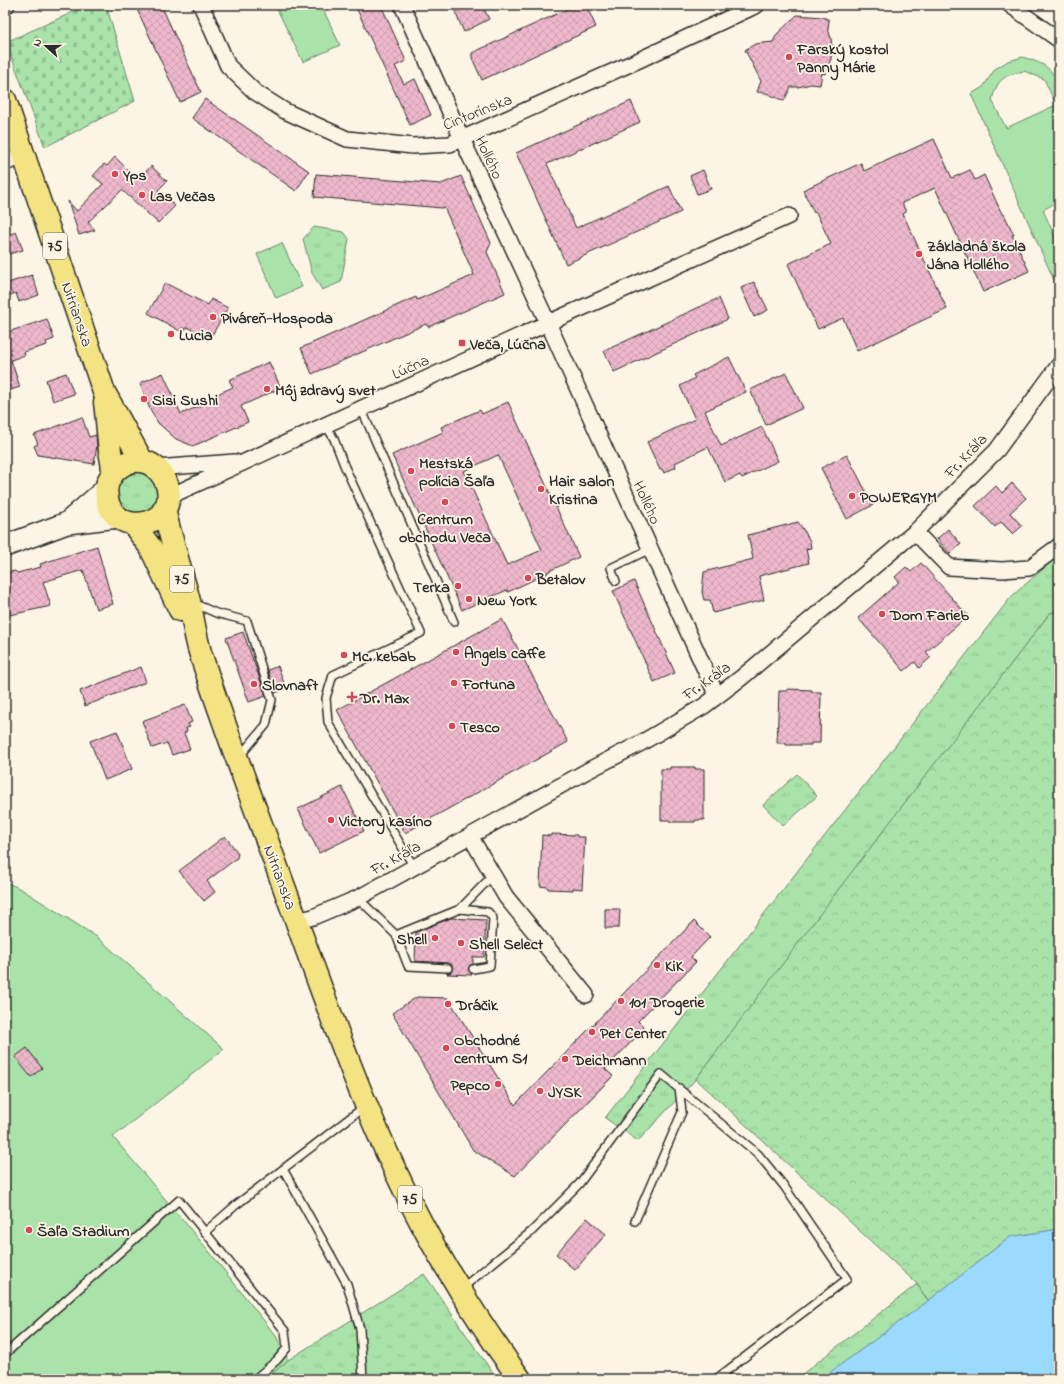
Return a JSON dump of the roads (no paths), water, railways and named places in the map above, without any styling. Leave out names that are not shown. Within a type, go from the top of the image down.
[{"type":"main road","name":"Nitrianska","points":[[5,100],[15,159],[104,392],[149,464],[161,472],[168,483],[166,503],[199,649],[237,760],[297,921],[315,974],[367,1105]]},
{"type":"main road","name":"Nitrianska","points":[[104,392],[110,481],[106,496],[110,508],[125,520],[151,548],[199,649]]},
{"type":"main road","points":[[67,523],[110,481],[123,465],[136,461],[149,464]]},
{"type":"main road","points":[[5,546],[67,523],[125,520],[145,523],[160,514],[166,503]]},
{"type":"main road","name":"75","points":[[367,1105],[384,1147],[430,1239],[460,1289],[520,1379]]},
{"type":"street","name":"Cintorínska","points":[[201,5],[228,66],[255,92],[285,111],[347,139],[412,146],[450,144],[639,60],[757,5]]},
{"type":"street","name":"Hollého","points":[[402,5],[717,696]]},
{"type":"street","points":[[1010,5],[1026,10],[1059,40]]},
{"type":"street","points":[[548,323],[789,216]]},
{"type":"street","name":"Lúčna","points":[[166,503],[244,461],[548,323]]},
{"type":"street","name":"Fr. Kráľa","points":[[297,921],[313,918],[358,898],[587,771],[641,743],[704,706],[741,678],[915,532],[997,450],[1059,365]]},
{"type":"street","name":"Lúčna","points":[[149,464],[244,461]]},
{"type":"street","points":[[915,532],[949,567],[1002,570],[1029,568],[1059,546]]},
{"type":"street","points":[[470,836],[506,897],[586,995]]},
{"type":"lane","points":[[361,408],[454,622]]},
{"type":"lane","points":[[326,425],[334,439],[344,465],[421,634],[333,675],[326,698],[328,722],[414,867]]},
{"type":"lane","points":[[616,581],[611,568],[650,549]]},
{"type":"lane","points":[[188,600],[216,613],[248,621],[272,700],[266,725],[237,760]]},
{"type":"lane","points":[[396,936],[460,909],[493,875]]},
{"type":"lane","points":[[358,898],[396,936],[408,966],[448,968]]},
{"type":"lane","points":[[460,909],[488,912],[493,918],[490,966],[473,969]]},
{"type":"lane","points":[[460,1289],[531,1232],[579,1184],[661,1074],[758,1154],[784,1186],[847,1279],[716,1379]]},
{"type":"lane","points":[[635,1221],[682,1112],[679,1088]]},
{"type":"lane","points":[[205,1232],[236,1205],[367,1105]]},
{"type":"lane","points":[[282,1169],[347,1284],[360,1329],[362,1379]]},
{"type":"lane","points":[[5,1354],[179,1200],[285,1331],[286,1348],[277,1360],[255,1379]]},
{"type":"water","points":[[1059,1229],[1059,1379],[821,1379],[928,1301],[1010,1237]]},
{"type":"place","name":"Farský kostol Panny Márie","points":[[789,57]]},
{"type":"place","name":"Yps","points":[[115,174]]},
{"type":"place","name":"Las Večas","points":[[142,195]]},
{"type":"place","name":"Základná škola Jána Hollého","points":[[919,254]]},
{"type":"place","name":"Piváreň-Hospoda","points":[[213,317]]},
{"type":"place","name":"Lucia","points":[[171,334]]},
{"type":"place","name":"Veča, Lúčna","points":[[462,343]]},
{"type":"place","name":"Môj zdravý svet","points":[[267,389]]},
{"type":"place","name":"Sisi Sushi","points":[[144,399]]},
{"type":"place","name":"Mestská polícia Šaľa","points":[[411,471]]},
{"type":"place","name":"Hair salon Kristina","points":[[541,489]]},
{"type":"place","name":"POWERGYM","points":[[852,496]]},
{"type":"place","name":"Centrum obchodu Veča","points":[[445,502]]},
{"type":"place","name":"Betalov","points":[[528,578]]},
{"type":"place","name":"Terka","points":[[458,586]]},
{"type":"place","name":"New York","points":[[469,599]]},
{"type":"place","name":"Dom Farieb","points":[[882,614]]},
{"type":"place","name":"Angels caffe","points":[[456,652]]},
{"type":"place","name":"Mc. kebab","points":[[344,655]]},
{"type":"place","name":"Fortuna","points":[[454,683]]},
{"type":"place","name":"Slovnaft","points":[[254,684]]},
{"type":"place","name":"Dr. Max","points":[[352,697]]},
{"type":"place","name":"Tesco","points":[[452,726]]},
{"type":"place","name":"Victory kasíno","points":[[331,820]]},
{"type":"place","name":"Shell","points":[[435,938]]},
{"type":"place","name":"Shell Select","points":[[461,943]]},
{"type":"place","name":"KiK","points":[[657,965]]},
{"type":"place","name":"101 Drogerie","points":[[621,1001]]},
{"type":"place","name":"Dráčik","points":[[448,1004]]},
{"type":"place","name":"Pet Center","points":[[592,1032]]},
{"type":"place","name":"Obchodné centrum S1","points":[[446,1048]]},
{"type":"place","name":"Deichmann","points":[[565,1059]]},
{"type":"place","name":"Pepco","points":[[498,1084]]},
{"type":"place","name":"JYSK","points":[[540,1091]]},
{"type":"place","name":"Šaľa Stadium","points":[[29,1230]]}]
